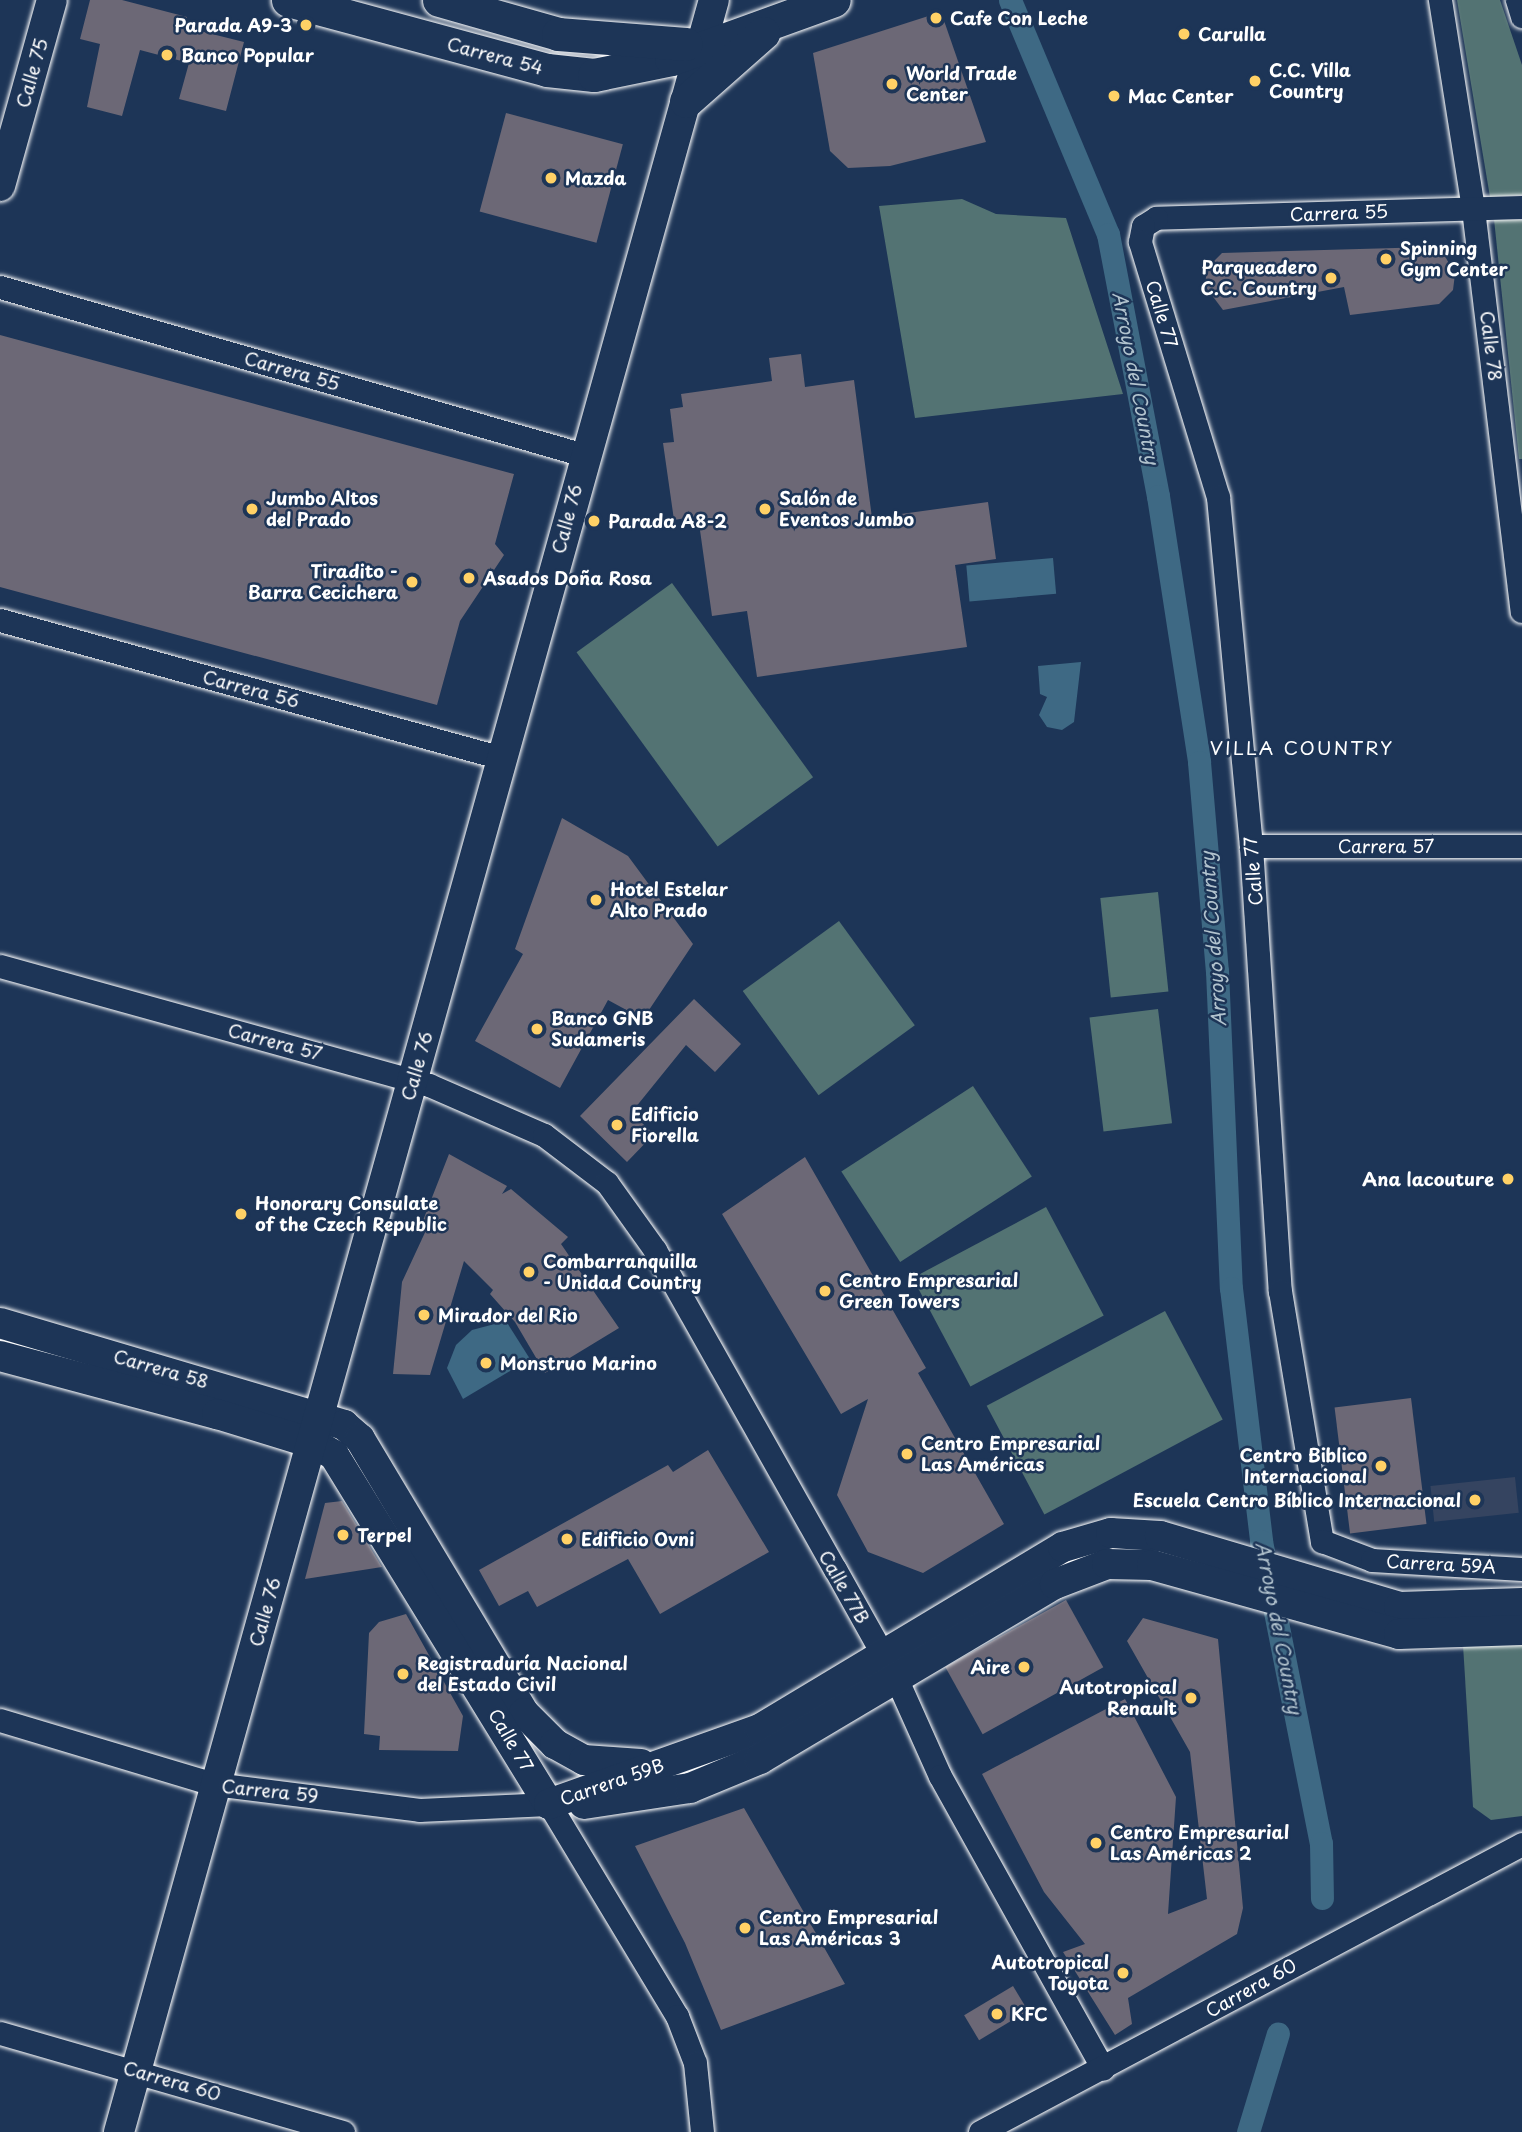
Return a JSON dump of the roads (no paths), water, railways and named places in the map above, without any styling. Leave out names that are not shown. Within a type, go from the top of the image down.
[{"type":"main road","name":"Carrera 54","points":[[288,0],[350,8],[547,70],[594,75],[636,70],[834,0]]},
{"type":"main road","name":"Carrera 54","points":[[439,0],[558,34],[702,45]]},
{"type":"main road","points":[[686,101],[784,17]]},
{"type":"street","name":"Calle 75","points":[[0,186],[52,0]]},
{"type":"street","name":"Calle 76","points":[[120,2132],[134,2070],[214,1784],[319,1430],[345,1315],[414,1081],[584,455],[714,0]]},
{"type":"street","name":"Calle 78","points":[[1440,0],[1515,475],[1522,611]]},
{"type":"street","points":[[1517,0],[1522,16]]},
{"type":"street","name":"Carrera 55","points":[[1156,218],[1522,207]]},
{"type":"street","name":"Calle 77","points":[[1156,218],[1143,226],[1140,242],[1218,497],[1251,846],[1280,1291],[1322,1541]]},
{"type":"street","name":"Carrera 55","points":[[0,287],[584,455]]},
{"type":"street","name":"Carrera 56","points":[[0,620],[502,758]]},
{"type":"street","name":"Carrera 57","points":[[1251,846],[1522,846]]},
{"type":"street","name":"Carrera 57","points":[[0,966],[414,1081],[495,1110],[544,1135]]},
{"type":"street","name":"Calle 77B","points":[[544,1135],[607,1183],[655,1250],[891,1670],[940,1776],[1103,2069]]},
{"type":"street","name":"Carrera 58","points":[[0,1323],[319,1430]]},
{"type":"street","points":[[26,1363],[45,1337]]},
{"type":"street","name":"Carrera 58","points":[[26,1363],[319,1430]]},
{"type":"street","name":"Calle 77","points":[[319,1430],[360,1439],[524,1713],[555,1744],[584,1760],[620,1766],[670,1762]]},
{"type":"street","name":"Calle 77","points":[[319,1430],[348,1472],[677,2016],[695,2063],[702,2132]]},
{"type":"street","name":"Carrera 59A","points":[[1322,1541],[1372,1560],[1522,1569]]},
{"type":"street","name":"Carrera 59B","points":[[549,1804],[760,1730],[891,1670],[1055,1584],[1107,1564],[1152,1565],[1302,1578],[1399,1607],[1522,1603]]},
{"type":"street","name":"Carrera 59B","points":[[1235,1573],[1303,1608],[1399,1633],[1522,1630]]},
{"type":"street","name":"Carrera 59B","points":[[549,1804],[602,1804],[690,1788],[760,1759],[891,1670]]},
{"type":"street","name":"Carrera 59","points":[[0,1720],[214,1784],[419,1810],[549,1804]]},
{"type":"street","name":"Carrera 60","points":[[980,2132],[1103,2069],[1464,1871],[1522,1844]]},
{"type":"street","name":"Carrera 60","points":[[0,2033],[344,2132]]},
{"type":"waterway","name":"Arroyo del Country","points":[[1010,0],[1108,234],[1158,496],[1199,762],[1217,971],[1231,1288],[1261,1541],[1321,1843],[1322,1898]]},
{"type":"waterway","name":"Arroyo del Country","points":[[1248,2132],[1278,2033]]},
{"type":"place","name":"Cafe Con Leche","points":[[936,18]]},
{"type":"place","name":"Parada A9-3","points":[[306,25]]},
{"type":"place","name":"Carulla","points":[[1184,34]]},
{"type":"place","name":"Banco Popular","points":[[167,55]]},
{"type":"place","name":"C.C. Villa Country","points":[[1255,81]]},
{"type":"place","name":"World Trade Center","points":[[892,84]]},
{"type":"place","name":"Mac Center","points":[[1114,96]]},
{"type":"place","name":"Mazda","points":[[551,178]]},
{"type":"place","name":"Spinning Gym Center","points":[[1386,259]]},
{"type":"place","name":"Parqueadero C.C. Country","points":[[1331,278]]},
{"type":"place","name":"Jumbo Altos del Prado","points":[[252,509]]},
{"type":"place","name":"Salón de Eventos Jumbo","points":[[765,509]]},
{"type":"place","name":"Parada A8-2","points":[[594,521]]},
{"type":"place","name":"Asados Doña Rosa","points":[[469,578]]},
{"type":"place","name":"Tiradito - Barra Cecichera","points":[[412,582]]},
{"type":"place","name":"Hotel Estelar Alto Prado","points":[[596,900]]},
{"type":"place","name":"Banco GNB Sudameris","points":[[537,1029]]},
{"type":"place","name":"Edificio Fiorella","points":[[617,1125]]},
{"type":"place","name":"Ana lacouture","points":[[1508,1179]]},
{"type":"place","name":"Honorary Consulate of the Czech Republic","points":[[241,1214]]},
{"type":"place","name":"Combarranquilla - Unidad Country","points":[[529,1272]]},
{"type":"place","name":"Centro Empresarial Green Towers","points":[[825,1291]]},
{"type":"place","name":"Mirador del Rio","points":[[424,1315]]},
{"type":"place","name":"Monstruo Marino","points":[[486,1363]]},
{"type":"place","name":"Centro Empresarial Las Américas","points":[[907,1454]]},
{"type":"place","name":"Centro Biblico Internacional","points":[[1381,1466]]},
{"type":"place","name":"Escuela Centro Bíblico Internacional","points":[[1475,1500]]},
{"type":"place","name":"Terpel","points":[[343,1535]]},
{"type":"place","name":"Edificio Ovni","points":[[567,1539]]},
{"type":"place","name":"Aire","points":[[1024,1667]]},
{"type":"place","name":"Registraduría Nacional del Estado Civil","points":[[403,1674]]},
{"type":"place","name":"Autotropical Renault","points":[[1191,1698]]},
{"type":"place","name":"Centro Empresarial Las Américas 2","points":[[1096,1843]]},
{"type":"place","name":"Centro Empresarial Las Américas 3","points":[[745,1928]]},
{"type":"place","name":"Autotropical Toyota","points":[[1123,1973]]},
{"type":"place","name":"KFC","points":[[997,2014]]},
{"type":"district","name":"VILLA COUNTRY","points":[[1302,748]]}]
